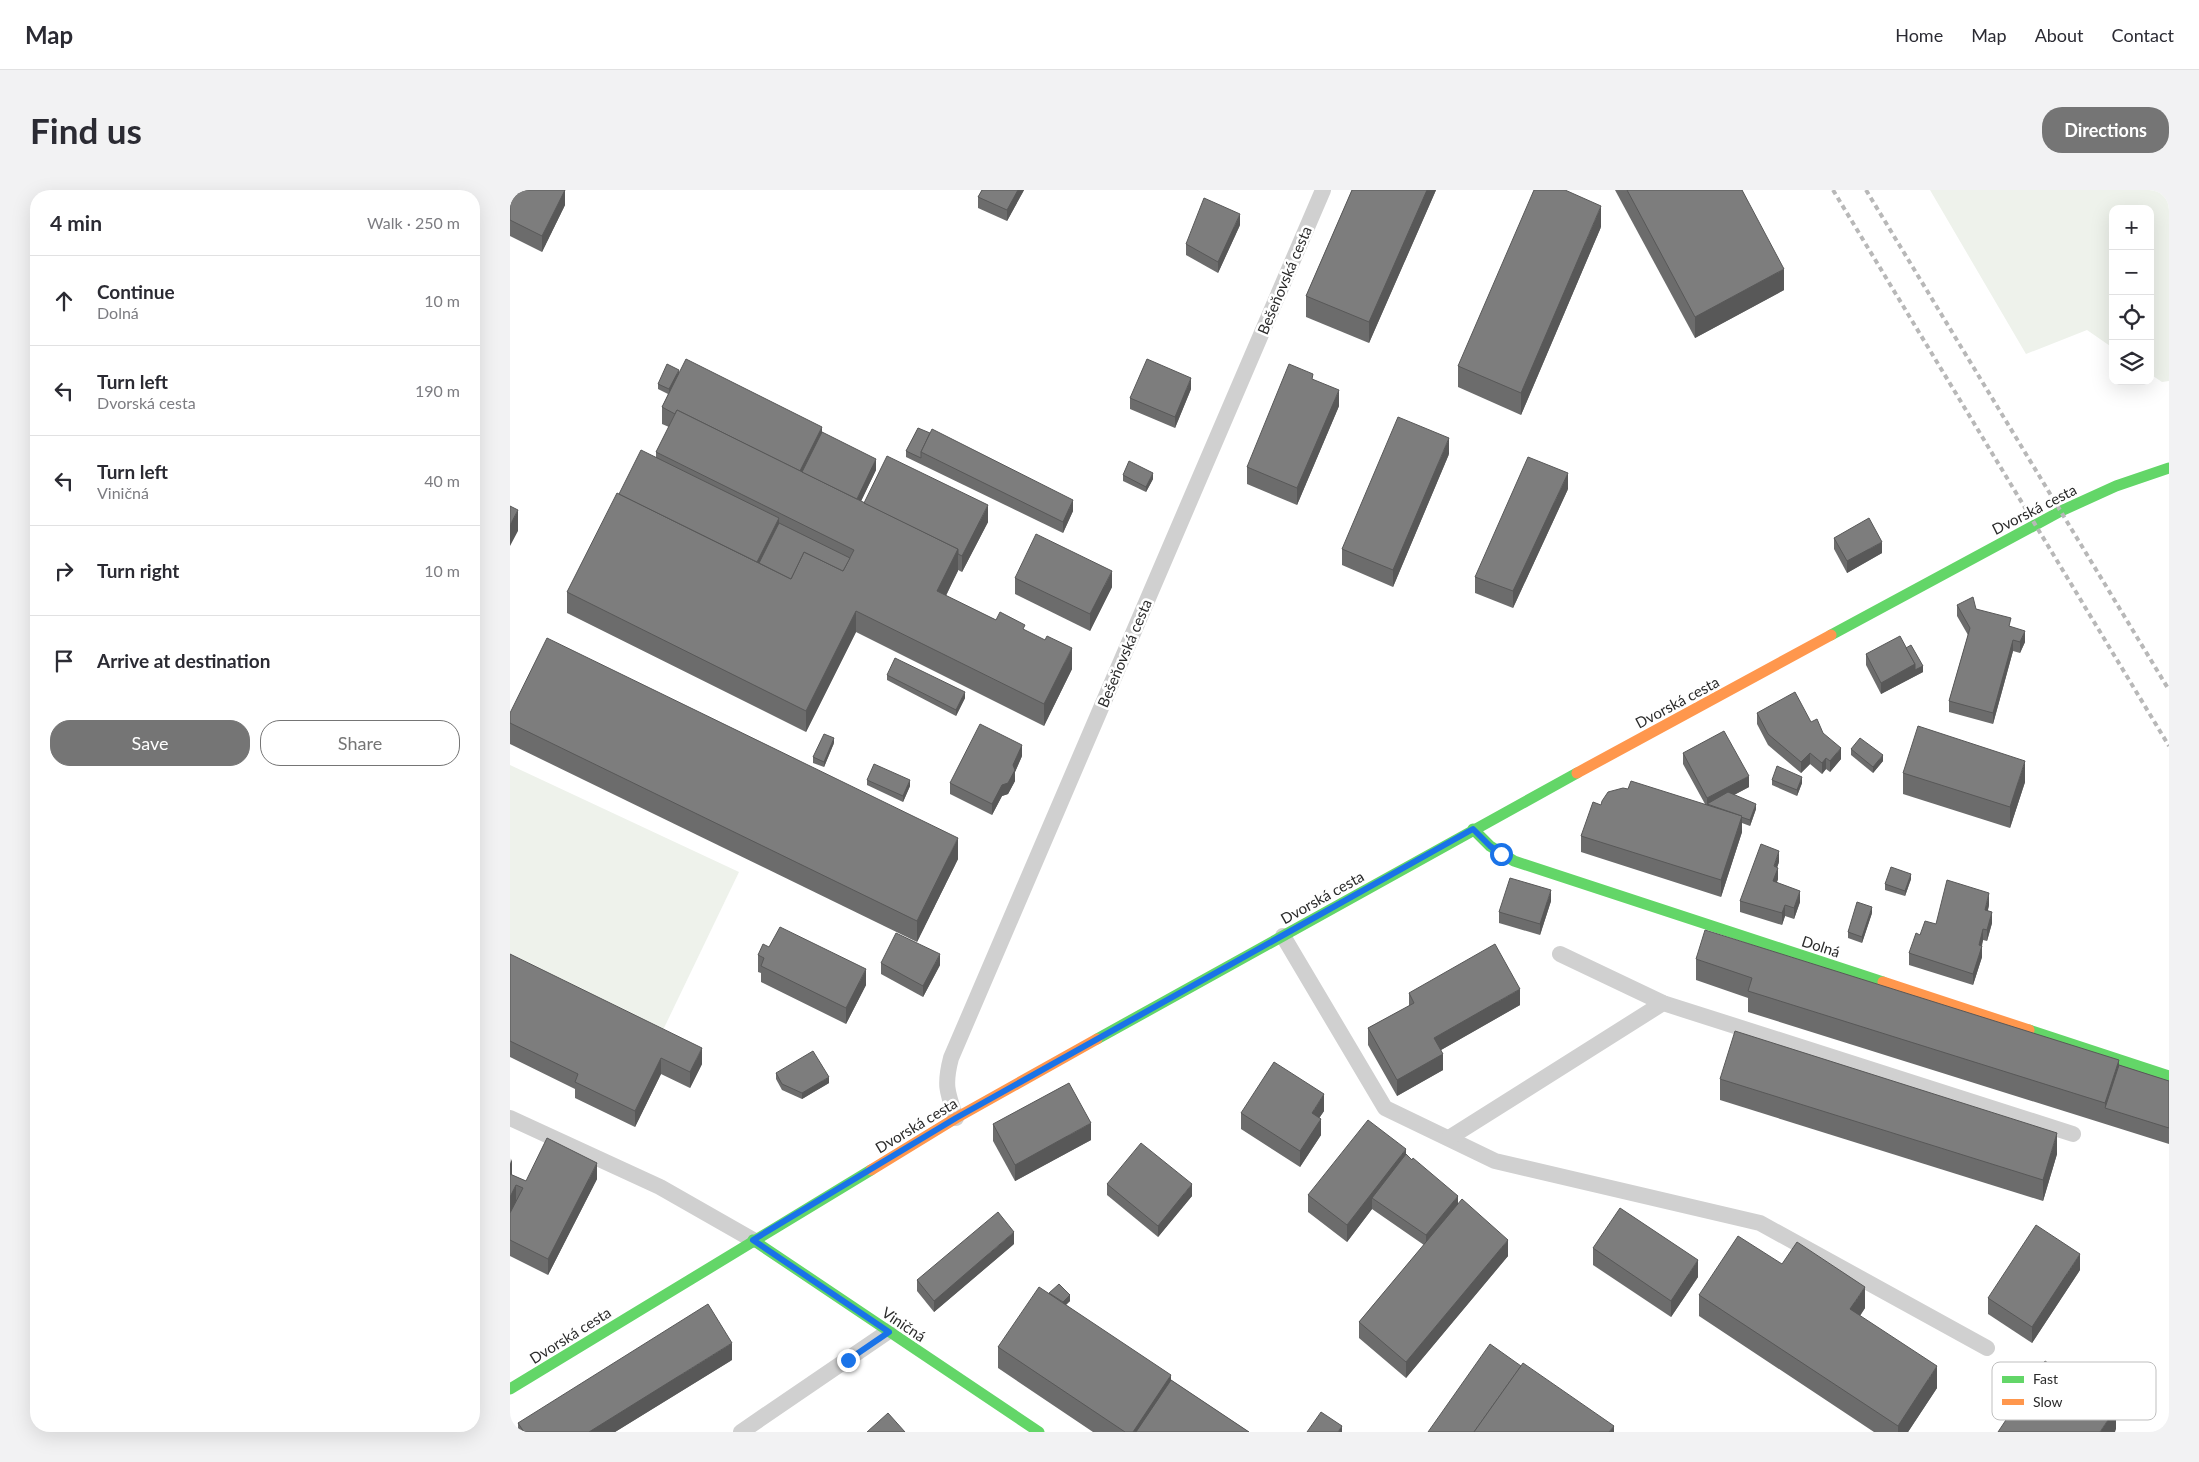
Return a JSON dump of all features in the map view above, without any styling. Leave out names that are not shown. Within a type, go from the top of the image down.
[{"type":"street","name":"Dvorská cesta","points":[[510,1390],[753,1240],[956,1118],[1473,829],[2061,511],[2116,486],[2169,468]]},
{"type":"street","name":"Dolná","points":[[1473,829],[1490,846],[1514,861],[2169,1076]]},
{"type":"street","name":"Viničná","points":[[753,1240],[1039,1432]]},
{"type":"lane","name":"Bešeňovská cesta","points":[[956,1118],[946,1090],[946,1077],[951,1058],[1323,190]]},
{"type":"lane","points":[[1283,936],[1385,1108],[1495,1160],[1760,1223],[1987,1348]]},
{"type":"lane","points":[[1560,954],[1663,1003],[2073,1134]]},
{"type":"lane","points":[[1449,1138],[1663,1003]]},
{"type":"lane","points":[[510,1118],[660,1187],[753,1240]]},
{"type":"lane","points":[[741,1432],[889,1332]]},
{"type":"shaded area","points":[[1930,190],[2169,190],[2169,381],[2162,382],[2154,377],[2154,205],[2109,205],[2109,345],[2087,330],[2026,354]]},
{"type":"shaded area","points":[[510,765],[739,872],[663,1030],[510,957]]},
{"type":"building","points":[[510,190],[565,190],[542,236],[510,220]]},
{"type":"building","points":[[982,190],[1018,190],[1007,210],[978,197]]},
{"type":"building","points":[[1352,190],[1427,190],[1369,322],[1306,296]]},
{"type":"building","points":[[1534,190],[1565,190],[1601,206],[1521,393],[1458,366]]},
{"type":"building","points":[[1627,190],[1742,190],[1784,269],[1695,317]]},
{"type":"building","points":[[1204,198],[1240,214],[1218,262],[1186,244]]},
{"type":"building","points":[[686,359],[822,427],[800,471],[677,410],[675,414],[662,407]]},
{"type":"building","points":[[1147,359],[1191,378],[1175,417],[1130,398]]},
{"type":"building","points":[[667,364],[679,370],[669,389],[658,384]]},
{"type":"building","points":[[1289,364],[1313,374],[1312,379],[1339,390],[1297,488],[1247,467]]},
{"type":"building","points":[[677,410],[958,549],[937,591],[996,620],[1000,612],[1025,625],[1023,629],[1045,640],[1047,636],[1072,648],[1044,704],[856,611],[806,711],[567,592],[617,493],[791,579],[804,552],[843,571],[854,550],[656,452]]},
{"type":"building","points":[[1398,417],[1449,438],[1393,570],[1342,549]]},
{"type":"building","points":[[918,428],[930,433],[921,452],[921,458],[906,451]]},
{"type":"building","points":[[932,429],[1073,500],[1063,522],[921,452]]},
{"type":"building","points":[[822,432],[876,459],[857,499],[802,472]]},
{"type":"building","points":[[641,450],[779,518],[757,562],[619,494]]},
{"type":"building","points":[[887,456],[988,505],[962,556],[958,554],[958,549],[864,503]]},
{"type":"building","points":[[1528,457],[1568,473],[1513,591],[1475,577]]},
{"type":"building","points":[[1129,461],[1153,473],[1146,487],[1123,475]]},
{"type":"building","points":[[510,506],[518,510],[510,525]]},
{"type":"building","points":[[1869,518],[1882,542],[1847,561],[1834,538]]},
{"type":"building","points":[[779,523],[850,558],[843,571],[804,552],[791,579],[759,563]]},
{"type":"building","points":[[1036,534],[1112,571],[1090,614],[1015,578]]},
{"type":"building","points":[[1973,597],[1976,609],[2011,618],[2009,626],[2025,631],[2020,642],[2013,640],[1993,713],[1949,701],[1970,628],[1957,605]]},
{"type":"building","points":[[1900,636],[1915,664],[1881,683],[1866,654]]},
{"type":"building","points":[[547,638],[958,838],[917,921],[510,723],[510,713]]},
{"type":"building","points":[[1911,645],[1923,666],[1915,670],[1915,664],[1906,648]]},
{"type":"building","points":[[895,658],[965,692],[956,710],[887,675]]},
{"type":"building","points":[[1795,692],[1811,722],[1817,719],[1823,733],[1841,748],[1830,761],[1826,758],[1822,763],[1810,753],[1801,762],[1768,734],[1757,713]]},
{"type":"building","points":[[980,724],[1022,745],[1013,765],[1015,770],[1008,783],[1002,785],[992,804],[950,783]]},
{"type":"building","points":[[1918,726],[2025,761],[2010,807],[1903,773]]},
{"type":"building","points":[[1724,731],[1749,776],[1707,798],[1683,753]]},
{"type":"building","points":[[824,734],[834,738],[824,762],[813,757]]},
{"type":"building","points":[[1860,738],[1883,755],[1873,767],[1851,749]]},
{"type":"building","points":[[874,764],[910,780],[903,796],[867,780]]},
{"type":"building","points":[[1777,766],[1802,777],[1797,790],[1772,780]]},
{"type":"building","points":[[1631,781],[1742,816],[1721,880],[1581,836],[1593,802],[1601,805],[1608,792],[1623,788],[1628,789]]},
{"type":"building","points":[[1728,792],[1756,804],[1750,820],[1707,804]]},
{"type":"building","points":[[1761,844],[1779,851],[1774,866],[1778,868],[1773,881],[1800,891],[1794,908],[1785,905],[1782,913],[1740,901]]},
{"type":"building","points":[[1891,867],[1911,874],[1905,891],[1885,884]]},
{"type":"building","points":[[1510,878],[1551,890],[1540,924],[1499,912]]},
{"type":"building","points":[[1947,880],[1989,893],[1985,910],[1992,912],[1987,930],[1983,929],[1979,945],[1982,946],[1973,974],[1909,953],[1916,933],[1920,935],[1925,921],[1936,924]]},
{"type":"building","points":[[1857,902],[1872,907],[1862,937],[1848,932]]},
{"type":"building","points":[[780,927],[866,969],[846,1008],[761,966],[764,958],[758,955],[763,944],[769,947]]},
{"type":"building","points":[[1705,930],[2119,1060],[2105,1103],[1748,991],[1752,978],[1696,959]]},
{"type":"building","points":[[896,933],[940,954],[923,986],[881,963]]},
{"type":"building","points":[[1495,944],[1520,989],[1434,1038],[1443,1054],[1397,1080],[1368,1028],[1414,1003],[1409,993]]},
{"type":"building","points":[[510,954],[702,1048],[690,1072],[661,1058],[635,1111],[575,1082],[578,1074],[510,1041]]},
{"type":"building","points":[[1735,1031],[2057,1133],[2043,1180],[1720,1079]]},
{"type":"building","points":[[813,1051],[829,1077],[802,1093],[782,1084],[776,1073]]},
{"type":"building","points":[[1274,1062],[1324,1094],[1312,1113],[1321,1119],[1300,1151],[1241,1113]]},
{"type":"building","points":[[2119,1065],[2169,1081],[2169,1128],[2105,1108]]},
{"type":"building","points":[[1069,1083],[1091,1123],[1015,1165],[993,1124]]},
{"type":"building","points":[[1368,1120],[1406,1149],[1347,1225],[1308,1195]]},
{"type":"building","points":[[547,1138],[597,1163],[548,1259],[510,1240],[510,1213],[523,1188],[516,1185],[510,1197],[510,1174],[526,1181]]},
{"type":"building","points":[[1141,1143],[1192,1184],[1158,1226],[1107,1184]]},
{"type":"building","points":[[1406,1154],[1458,1196],[1426,1235],[1372,1198]]},
{"type":"building","points":[[1462,1199],[1508,1240],[1406,1362],[1359,1322]]},
{"type":"building","points":[[1620,1208],[1698,1260],[1671,1301],[1593,1248]]},
{"type":"building","points":[[998,1212],[1014,1232],[934,1301],[917,1280]]},
{"type":"building","points":[[2036,1225],[2080,1254],[2032,1327],[1988,1298]]},
{"type":"building","points":[[1738,1236],[1782,1264],[1797,1242],[1865,1287],[1850,1309],[1937,1366],[1898,1426],[1699,1295]]},
{"type":"building","points":[[1059,1284],[1070,1295],[1063,1302],[1049,1293]]},
{"type":"building","points":[[1039,1287],[1171,1375],[1133,1432],[1125,1432],[998,1347]]},
{"type":"building","points":[[708,1304],[732,1343],[589,1432],[524,1432],[518,1423]]},
{"type":"building","points":[[1490,1344],[1521,1366],[1474,1432],[1428,1432]]},
{"type":"building","points":[[1523,1363],[1614,1426],[1609,1432],[1474,1432]]},
{"type":"building","points":[[1171,1380],[1249,1432],[1136,1432]]},
{"type":"building","points":[[1321,1412],[1342,1426],[1338,1432],[1307,1432]]},
{"type":"building","points":[[888,1413],[905,1432],[867,1432]]},
{"type":"building","points":[[2006,1420],[2108,1420],[2100,1432],[1998,1432]]},
{"type":"railway","points":[[1833,190],[2169,746]]},
{"type":"railway","points":[[1866,190],[2169,690]]},
{"type":"traffic: fast","points":[[1831,635],[2061,511],[2116,486],[2169,468]]},
{"type":"traffic: fast","points":[[1097,1039],[1577,773]]},
{"type":"traffic: fast","points":[[1473,829],[1490,846],[1514,861],[1883,982]]},
{"type":"traffic: fast","points":[[2029,1030],[2169,1076]]},
{"type":"traffic: fast","points":[[510,1389],[871,1170]]},
{"type":"traffic: fast","points":[[753,1240],[1039,1432]]},
{"type":"traffic: slow","points":[[1577,773],[1831,635]]},
{"type":"traffic: slow","points":[[1883,982],[2029,1030]]},
{"type":"traffic: slow","points":[[871,1170],[956,1118],[1097,1039]]},
{"type":"route","points":[[848,1360],[889,1332],[753,1240],[956,1118],[1473,829],[1501,854]]}]
